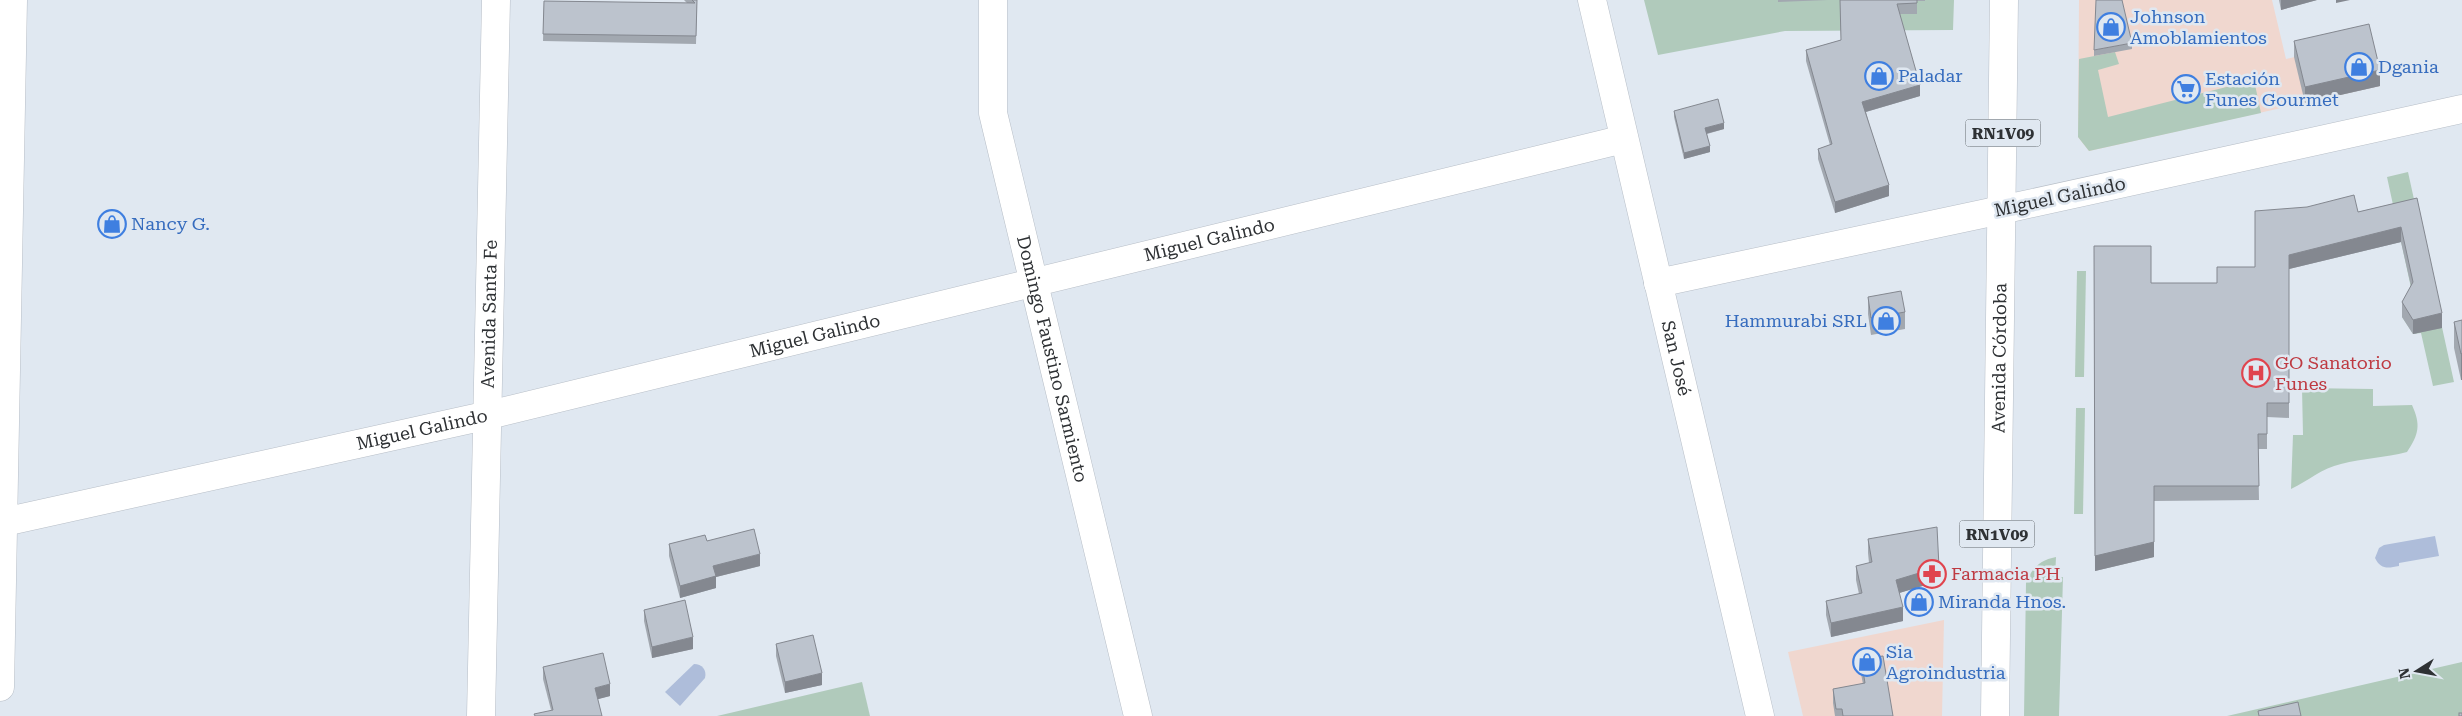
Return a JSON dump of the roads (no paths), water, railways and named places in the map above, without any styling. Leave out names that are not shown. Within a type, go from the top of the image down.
[{"type":"street","points":[[0,687],[13,0]]},
{"type":"street","name":"Avenida Santa Fe","points":[[481,716],[489,415],[496,0]]},
{"type":"street","name":"Domingo Faustino Sarmiento","points":[[993,0],[993,112],[1138,716]]},
{"type":"street","name":"San José","points":[[1592,0],[1760,716]]},
{"type":"street","name":"Avenida Córdoba","points":[[1995,716],[2004,0]]},
{"type":"street","name":"Miguel Galindo","points":[[1658,283],[2462,110]]},
{"type":"street","name":"Miguel Galindo","points":[[4,522],[489,415],[1624,139]]},
{"type":"water","points":[[2435,536],[2439,556],[2399,563],[2399,566],[2388,568],[2380,565],[2375,558],[2379,548],[2384,545]]},
{"type":"water","points":[[694,664],[703,668],[705,678],[680,706],[665,692]]},
{"type":"place","name":"Johnson Amoblamientos","points":[[2111,27]]},
{"type":"place","name":"Dgania","points":[[2359,67]]},
{"type":"place","name":"Paladar","points":[[1879,76]]},
{"type":"place","name":"Estación Funes Gourmet","points":[[2186,89]]},
{"type":"place","name":"Nancy G.","points":[[112,224]]},
{"type":"place","name":"Hammurabi SRL","points":[[1886,321]]},
{"type":"place","name":"GO Sanatorio Funes","points":[[2256,373]]},
{"type":"place","name":"Farmacia PH","points":[[1932,574]]},
{"type":"place","name":"Miranda Hnos.","points":[[1919,602]]},
{"type":"place","name":"Sia Agroindustria","points":[[1867,662]]}]
